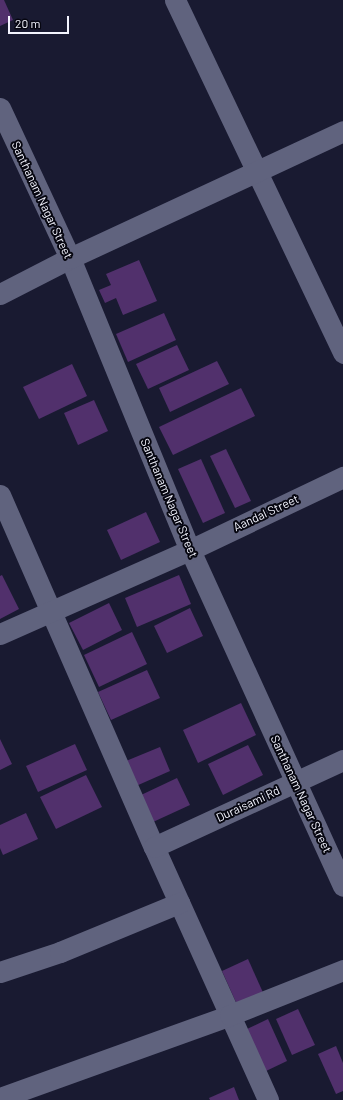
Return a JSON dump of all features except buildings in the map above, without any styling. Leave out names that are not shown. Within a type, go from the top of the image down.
[{"type":"street","points":[[175,0],[255,171],[343,353]]},
{"type":"street","name":"Santhanam Nagar Street","points":[[0,108],[70,258],[190,550],[343,886]]},
{"type":"street","points":[[0,294],[70,258],[343,131]]},
{"type":"street","name":"Aandal Street","points":[[0,634],[190,550],[343,477]]},
{"type":"street","points":[[0,495],[154,847],[268,1100]]},
{"type":"street","name":"Duraisami Rd","points":[[154,847],[343,760]]},
{"type":"street","points":[[0,972],[60,952],[179,902]]},
{"type":"street","points":[[0,1098],[230,1015],[343,970]]}]
